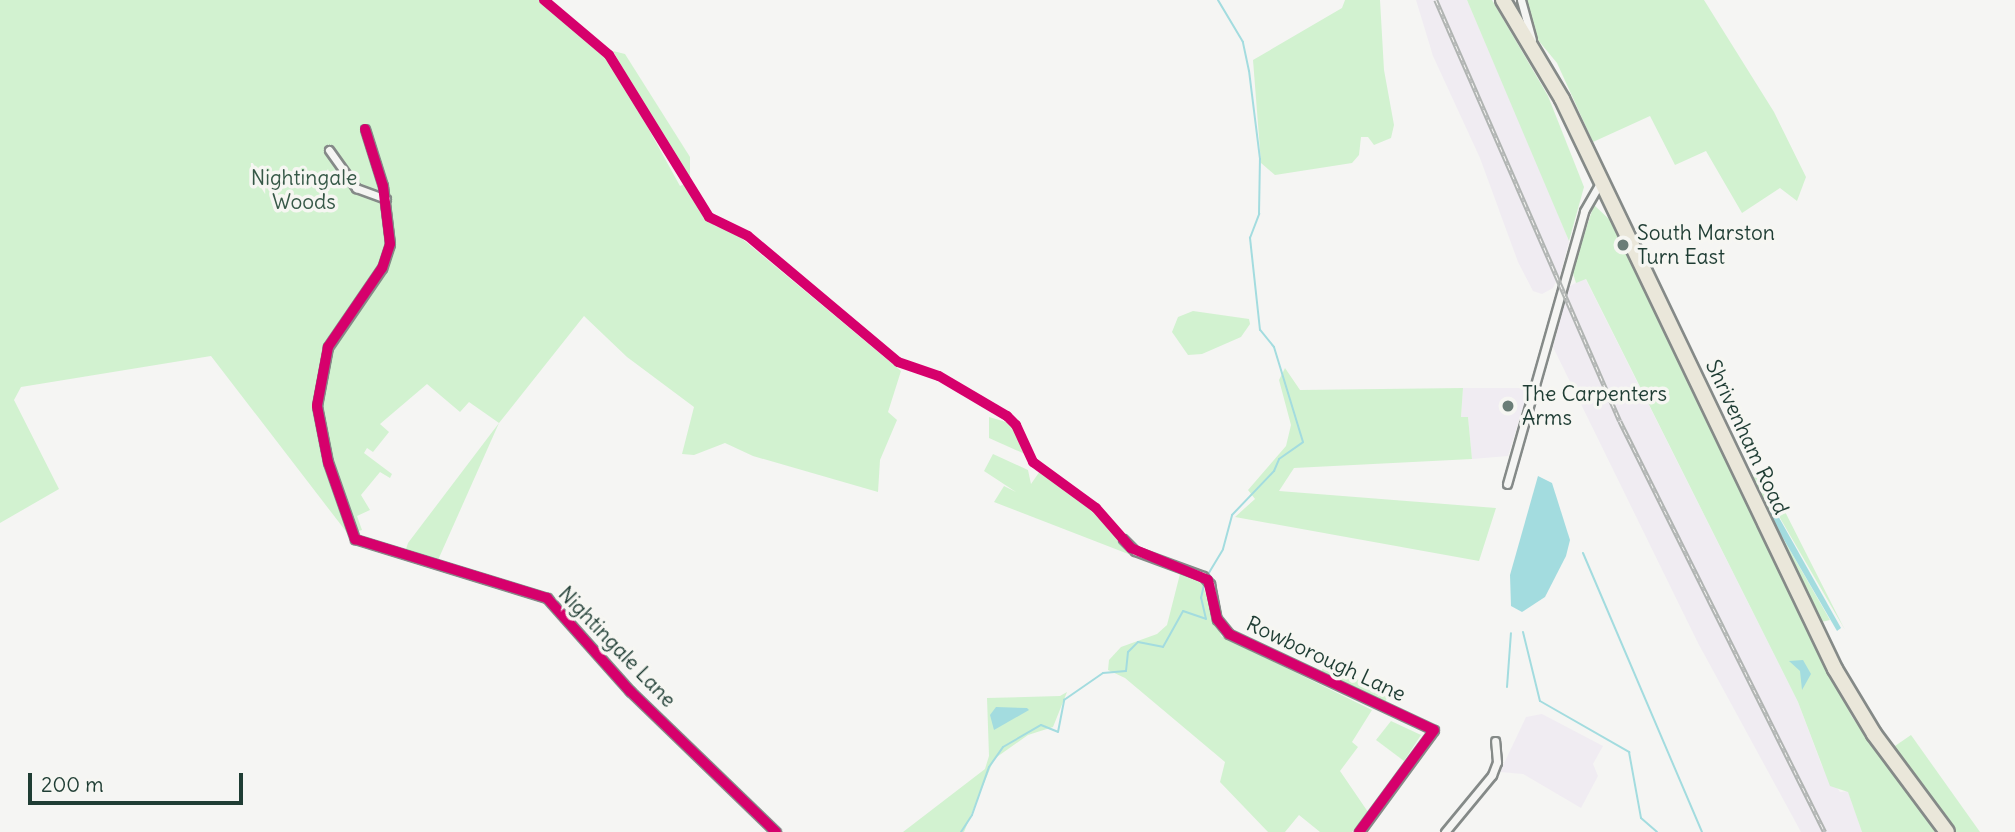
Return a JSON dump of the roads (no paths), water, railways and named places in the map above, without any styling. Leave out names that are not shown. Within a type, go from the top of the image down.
[{"type":"highway","name":"Shrivenham Road","points":[[1503,0],[1533,46],[1601,181],[1835,669],[1874,734],[1947,832]]},
{"type":"street","name":"Shrivenham Road","points":[[1521,0],[1533,46]]},
{"type":"street","points":[[365,129],[386,199]]},
{"type":"street","points":[[329,150],[356,188],[386,199]]},
{"type":"street","points":[[1507,484],[1584,211],[1601,181]]},
{"type":"street","name":"Nightingale Lane","points":[[386,199],[390,231],[388,256],[328,347],[318,387],[322,436],[355,539],[547,598],[630,691],[776,832]]},
{"type":"street","name":"Rowborough Lane","points":[[1123,539],[1135,551],[1205,578],[1217,619],[1229,634],[1434,730],[1359,832]]},
{"type":"street","points":[[1445,832],[1492,775],[1497,762],[1494,741]]},
{"type":"water","points":[[1538,476],[1552,483],[1570,540],[1566,556],[1545,597],[1522,612],[1511,606],[1510,575]]},
{"type":"water","points":[[1772,505],[1841,628],[1837,631],[1776,526],[1768,509]]},
{"type":"water","points":[[1803,660],[1811,674],[1802,690],[1800,671],[1789,661]]},
{"type":"water","points":[[996,707],[1029,710],[994,730],[990,715]]},
{"type":"waterway","points":[[1207,576],[1223,549],[1232,515],[1274,471],[1279,459],[1303,442],[1274,347],[1260,330],[1250,238],[1259,214],[1260,159],[1249,71],[1243,42],[1218,0]]},
{"type":"waterway","points":[[1583,553],[1702,832]]},
{"type":"waterway","points":[[961,832],[972,815],[989,767],[1003,747],[1041,725],[1058,732],[1064,700],[1103,673],[1126,671],[1128,652],[1138,642],[1163,647],[1183,611],[1206,619],[1201,598],[1205,581]]},
{"type":"waterway","points":[[1523,632],[1540,701],[1629,752],[1641,818],[1657,832]]},
{"type":"waterway","points":[[1507,687],[1511,633]]},
{"type":"railway","points":[[1436,0],[1620,421],[1825,832]]},
{"type":"place","name":"South Marston Turn East","points":[[1623,245]]},
{"type":"place","name":"The Carpenters Arms","points":[[1508,406]]},
{"type":"park label","name":"Nightingale Woods","points":[[304,190]]}]
